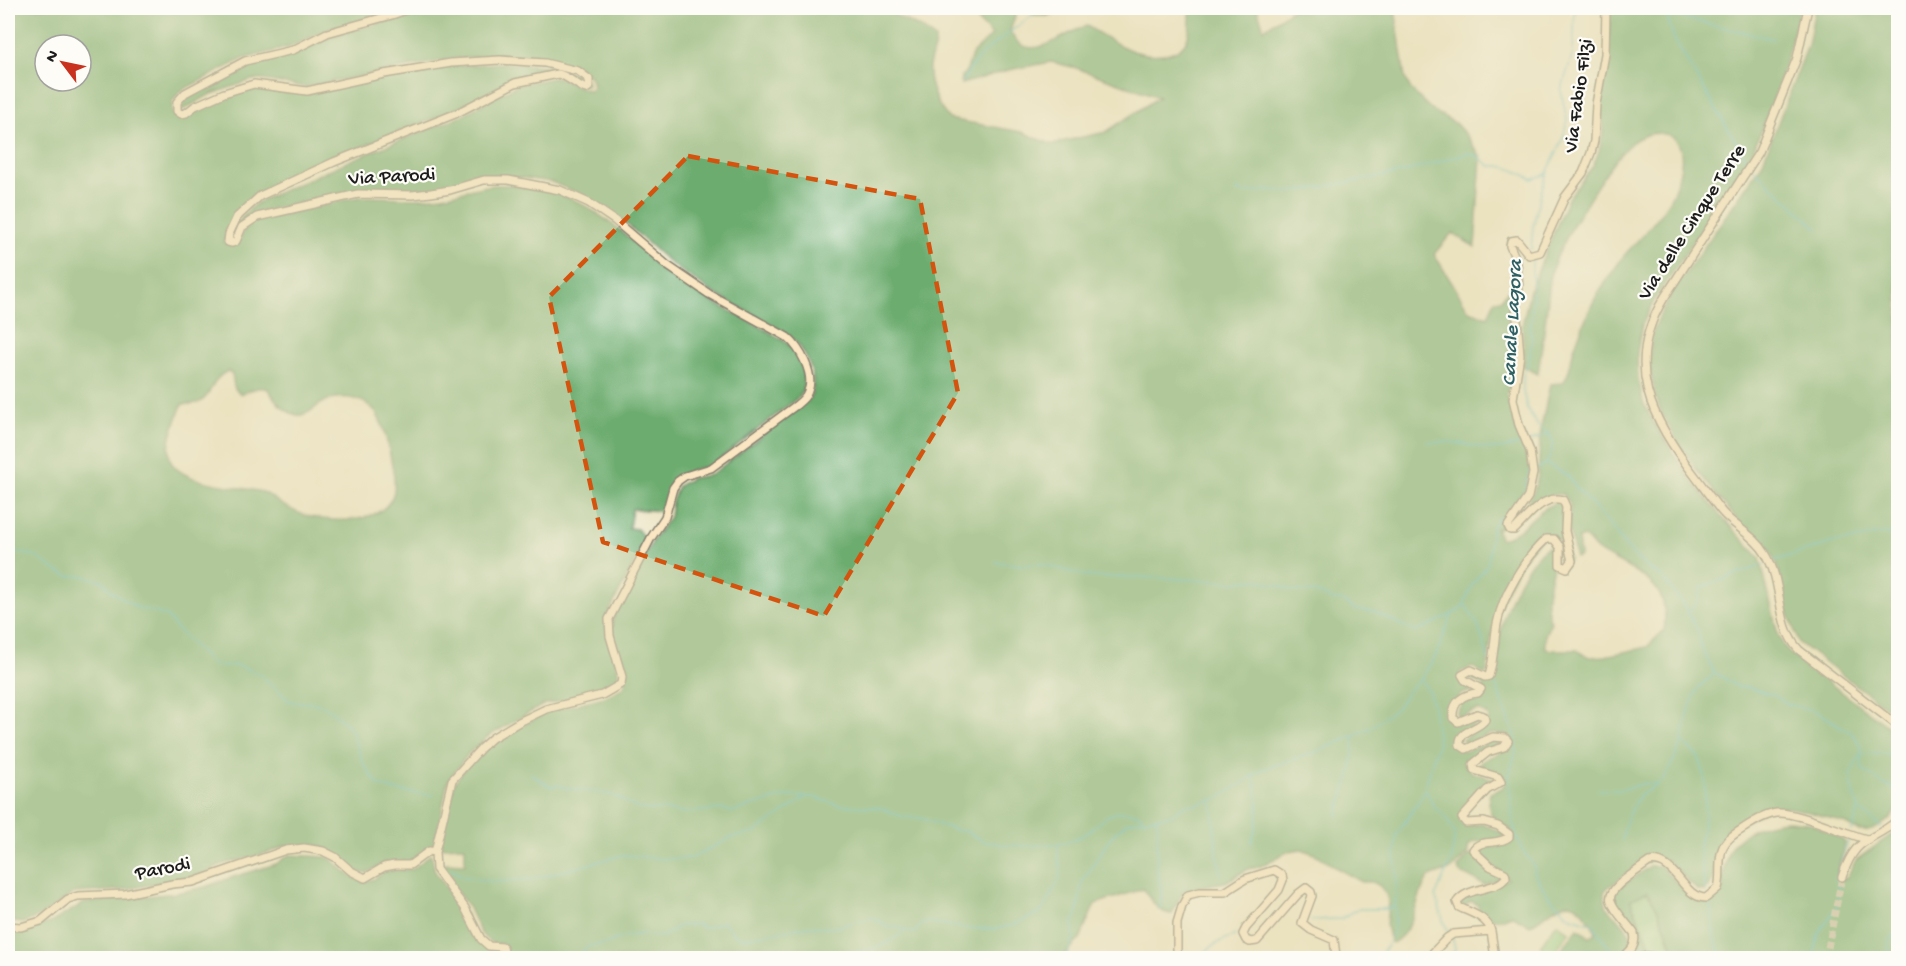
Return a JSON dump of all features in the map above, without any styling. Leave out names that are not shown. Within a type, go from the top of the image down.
[{"type":"street","name":"Via Parodi","points":[[411,8],[327,33],[293,50],[245,61],[185,93],[177,102],[177,111],[181,114],[186,113],[206,100],[254,84],[307,90],[452,63],[500,60],[546,63],[570,68],[589,79],[589,87],[580,86],[558,74],[515,83],[455,114],[334,162],[260,196],[237,217],[228,238],[229,242],[237,241],[242,227],[257,217],[358,194],[431,193],[484,180],[508,180],[560,190],[589,203],[614,220],[668,266],[709,294],[787,337],[803,359],[809,381],[807,394],[795,406],[709,470],[693,472],[678,481],[670,492],[665,517],[651,538],[609,619],[610,636],[622,677],[621,684],[602,695],[546,709],[492,738],[452,780],[435,852]]},
{"type":"street","name":"Via Fabio Filzi","points":[[1491,931],[1490,926],[1484,920],[1459,907],[1457,902],[1466,894],[1504,881],[1505,873],[1490,866],[1473,850],[1478,844],[1501,842],[1510,836],[1498,826],[1484,822],[1467,824],[1462,818],[1487,790],[1502,782],[1498,777],[1474,770],[1473,764],[1488,752],[1504,747],[1508,741],[1497,737],[1468,748],[1462,747],[1459,743],[1461,737],[1483,723],[1485,718],[1477,714],[1458,722],[1452,716],[1457,703],[1464,695],[1478,693],[1481,690],[1480,687],[1465,680],[1463,674],[1471,670],[1485,677],[1490,675],[1499,616],[1514,581],[1529,558],[1546,539],[1551,538],[1560,547],[1560,565],[1567,568],[1572,561],[1565,531],[1566,507],[1563,500],[1553,499],[1542,503],[1514,529],[1509,528],[1527,497],[1533,473],[1530,451],[1519,425],[1512,395],[1520,354],[1516,307],[1519,289],[1518,273],[1510,246],[1511,241],[1519,241],[1529,255],[1540,252],[1565,197],[1583,173],[1594,141],[1596,104],[1605,54],[1606,8]]},
{"type":"street","name":"Via delle Cinque Terre","points":[[1808,8],[1797,58],[1759,152],[1651,321],[1644,346],[1644,378],[1652,405],[1664,432],[1680,456],[1723,513],[1767,555],[1792,643],[1899,726]]},
{"type":"street","points":[[1623,958],[1631,950],[1635,938],[1634,933],[1611,903],[1610,896],[1614,888],[1649,862],[1656,861],[1664,864],[1694,894],[1706,898],[1718,888],[1719,866],[1724,845],[1731,837],[1773,813],[1785,813],[1845,834],[1867,839]]},
{"type":"street","points":[[1842,877],[1853,851],[1867,839],[1899,820]]},
{"type":"street","points":[[1845,834],[1853,851]]},
{"type":"street","name":"Parodi","points":[[8,926],[27,926],[41,921],[68,899],[78,896],[125,894],[193,882],[286,850],[304,848],[329,853],[351,871],[364,878],[384,867],[395,864],[410,865],[429,851],[435,852]]},
{"type":"street","points":[[435,852],[436,869],[465,908],[476,933],[489,946],[502,947],[505,958]]},
{"type":"street","points":[[1177,958],[1175,934],[1177,922],[1188,896],[1200,892],[1225,892],[1245,879],[1274,870],[1282,875],[1281,885],[1246,928],[1244,934],[1246,940],[1257,941],[1306,888],[1312,896],[1302,924],[1334,940],[1336,956],[1339,958]]},
{"type":"street","points":[[1428,958],[1453,934],[1491,931],[1495,958]]},
{"type":"street","points":[[1639,958],[1647,956],[1662,958]]},
{"type":"highlighted area","points":[[688,156],[920,199],[958,393],[824,616],[603,542],[549,297]]},
{"type":"green space","points":[[8,8],[401,8],[326,30],[290,47],[243,59],[180,91],[172,102],[172,114],[180,118],[207,103],[245,90],[259,88],[308,94],[391,76],[453,66],[502,63],[545,66],[577,74],[586,79],[587,85],[557,72],[526,75],[452,111],[318,165],[263,191],[252,199],[232,221],[224,242],[231,246],[238,244],[245,228],[259,220],[352,198],[436,197],[486,186],[502,185],[535,188],[569,198],[594,212],[693,290],[768,331],[793,349],[803,372],[804,385],[800,396],[711,466],[689,471],[675,478],[668,491],[664,511],[632,509],[629,528],[637,529],[646,540],[606,618],[607,635],[617,667],[618,682],[604,691],[543,705],[490,735],[468,754],[447,785],[434,848],[430,848],[410,862],[387,862],[366,873],[361,873],[324,848],[313,845],[285,846],[220,865],[206,873],[192,877],[122,890],[74,893],[40,916],[23,923],[8,921]],"holes":[[[228,371],[232,374],[235,388],[241,394],[257,388],[268,389],[277,402],[293,414],[305,414],[322,403],[337,398],[353,399],[367,405],[378,416],[387,440],[394,482],[394,491],[389,502],[370,516],[330,520],[307,516],[292,510],[263,492],[202,481],[181,472],[173,465],[169,452],[182,404],[201,402],[221,375]]]},
{"type":"green space","points":[[422,8],[901,8],[892,11],[892,14],[921,28],[935,39],[929,67],[930,81],[937,101],[949,119],[1022,132],[1051,144],[1058,144],[1106,132],[1159,97],[1076,68],[1051,62],[1009,70],[961,84],[961,77],[967,70],[972,54],[992,35],[979,22],[970,8],[1018,8],[1010,31],[1017,42],[1026,47],[1035,48],[1046,45],[1087,26],[1126,48],[1157,55],[1175,51],[1185,42],[1190,29],[1190,8],[1257,8],[1264,29],[1294,8],[1395,8],[1405,78],[1412,91],[1432,110],[1455,123],[1467,136],[1481,158],[1475,247],[1452,233],[1434,254],[1469,311],[1488,317],[1495,300],[1501,299],[1512,286],[1508,319],[1510,346],[1508,359],[1512,372],[1507,395],[1530,471],[1524,497],[1505,525],[1496,529],[1501,539],[1516,532],[1550,505],[1558,502],[1563,506],[1562,530],[1569,559],[1566,565],[1562,564],[1561,542],[1551,535],[1542,539],[1524,558],[1498,611],[1492,633],[1487,672],[1485,675],[1473,667],[1460,672],[1459,676],[1464,683],[1477,690],[1461,694],[1450,710],[1450,720],[1456,725],[1476,717],[1482,719],[1456,738],[1457,747],[1464,752],[1495,740],[1505,741],[1483,752],[1471,763],[1469,768],[1471,772],[1498,780],[1465,808],[1459,820],[1466,826],[1483,824],[1506,835],[1498,840],[1473,842],[1468,847],[1468,853],[1452,869],[1429,877],[1407,929],[1393,943],[1390,941],[1386,926],[1388,901],[1380,886],[1373,882],[1362,882],[1319,856],[1302,849],[1289,851],[1259,867],[1248,869],[1226,882],[1197,887],[1182,894],[1172,914],[1159,909],[1143,889],[1095,904],[1080,939],[1061,958],[508,958],[504,945],[492,943],[480,932],[468,906],[439,868],[447,863],[465,864],[465,846],[440,847],[455,782],[471,761],[494,741],[547,712],[604,697],[625,685],[626,675],[612,629],[614,616],[655,537],[670,517],[672,502],[678,486],[692,478],[711,475],[809,399],[813,383],[810,365],[790,336],[710,291],[670,263],[629,226],[581,194],[551,182],[509,176],[482,176],[432,189],[357,190],[255,213],[245,220],[235,238],[231,240],[242,217],[262,200],[351,160],[459,117],[517,85],[558,77],[589,91],[593,87],[591,77],[571,65],[499,55],[451,59],[305,87],[252,80],[209,95],[181,111],[179,109],[179,102],[184,96],[247,65],[293,54],[328,37],[395,19]]},
{"type":"green space","points":[[1028,8],[1059,8],[1052,14],[1035,16]]},
{"type":"green space","points":[[1610,8],[1800,8],[1778,86],[1748,160],[1656,297],[1642,325],[1637,353],[1638,377],[1643,402],[1689,477],[1760,558],[1777,631],[1783,645],[1789,653],[1898,734],[1898,808],[1882,825],[1866,831],[1798,809],[1780,807],[1767,810],[1728,832],[1719,842],[1714,875],[1709,887],[1703,891],[1697,890],[1667,860],[1652,860],[1644,863],[1604,892],[1607,907],[1629,932],[1628,947],[1617,958],[1554,958],[1578,928],[1589,938],[1596,932],[1588,918],[1574,904],[1567,903],[1559,906],[1530,925],[1511,915],[1498,919],[1487,918],[1479,913],[1478,905],[1471,901],[1461,906],[1461,900],[1508,879],[1476,850],[1504,845],[1514,838],[1507,827],[1490,812],[1490,793],[1502,788],[1505,778],[1477,766],[1512,744],[1509,736],[1490,734],[1465,744],[1463,740],[1487,723],[1488,715],[1478,710],[1459,717],[1456,713],[1466,698],[1479,696],[1484,691],[1483,685],[1469,678],[1468,675],[1474,675],[1487,681],[1493,678],[1502,625],[1511,598],[1533,560],[1548,546],[1554,548],[1556,553],[1547,596],[1551,622],[1545,635],[1545,647],[1550,650],[1577,650],[1589,657],[1605,656],[1647,647],[1664,630],[1663,603],[1659,593],[1645,578],[1601,553],[1584,537],[1578,539],[1580,556],[1576,558],[1569,530],[1570,504],[1563,494],[1548,497],[1518,519],[1534,491],[1538,476],[1541,428],[1550,384],[1563,383],[1566,379],[1577,341],[1594,301],[1622,258],[1664,209],[1673,193],[1681,168],[1679,145],[1668,135],[1660,133],[1645,135],[1637,139],[1621,153],[1586,203],[1565,240],[1552,270],[1538,374],[1523,366],[1522,326],[1530,290],[1568,198],[1593,166],[1599,151],[1604,130],[1599,103],[1609,51]]},
{"type":"green space","points":[[1815,8],[1898,8],[1898,716],[1799,643],[1787,609],[1777,564],[1766,543],[1744,528],[1697,471],[1678,442],[1662,414],[1655,395],[1649,362],[1652,335],[1674,290],[1762,164],[1808,45]]},
{"type":"green space","points":[[1788,821],[1810,823],[1843,840],[1845,843],[1836,874],[1839,878],[1844,879],[1856,860],[1898,830],[1898,958],[1673,958],[1668,935],[1647,892],[1630,900],[1652,949],[1632,958],[1626,958],[1636,932],[1613,900],[1615,891],[1650,866],[1661,866],[1694,900],[1702,902],[1714,900],[1722,890],[1726,860],[1736,841],[1760,826]]},
{"type":"green space","points":[[431,854],[435,872],[467,917],[474,936],[487,946],[500,949],[502,958],[8,958],[8,930],[24,931],[52,922],[84,903],[176,893],[205,887],[276,864],[289,855],[327,857],[362,882],[374,879],[386,871],[413,869]]},
{"type":"green space","points":[[1473,855],[1503,878],[1484,885],[1459,872],[1458,868],[1468,856]]},
{"type":"green space","points":[[1647,892],[1656,904],[1673,949],[1660,954],[1656,948],[1652,949],[1630,899]]},
{"type":"green space","points":[[1557,923],[1569,932],[1552,955],[1540,946]]},
{"type":"waterway","points":[[962,82],[985,51],[1042,8]]},
{"type":"waterway","name":"Canale Lagora","points":[[1531,250],[1533,227],[1541,192],[1563,139],[1567,120],[1561,91],[1573,53],[1575,8]]},
{"type":"waterway","points":[[1657,8],[1666,14],[1773,39]]},
{"type":"waterway","points":[[1666,14],[1675,41],[1748,162]]},
{"type":"waterway","points":[[1236,190],[1243,193],[1313,189],[1404,172],[1468,153],[1478,156],[1490,166],[1506,167],[1532,179],[1547,174]]},
{"type":"waterway","points":[[1754,169],[1818,229]]},
{"type":"waterway","name":"Canale Lagora","points":[[1532,258],[1533,299],[1530,330],[1532,341],[1529,361],[1523,375],[1523,391],[1527,409],[1539,427],[1549,434],[1553,442],[1546,464],[1535,470]]},
{"type":"waterway","points":[[1528,442],[1548,434]]},
{"type":"waterway","points":[[1427,442],[1450,442],[1496,449],[1523,443]]},
{"type":"waterway","points":[[1547,464],[1568,476],[1627,548],[1645,566],[1662,577],[1685,607],[1699,633],[1701,647],[1714,672],[1740,688],[1745,687],[1774,695],[1787,704],[1816,711],[1847,730],[1855,736],[1861,747],[1862,769],[1883,784],[1898,790]]},
{"type":"waterway","points":[[996,562],[1021,565],[1042,564],[1096,577],[1236,582],[1253,579],[1290,590],[1318,593],[1333,600],[1341,600],[1356,610],[1374,612],[1416,632],[1460,610],[1472,585],[1488,564],[1492,526],[1497,520],[1509,514],[1524,495],[1529,472],[1531,472]]},
{"type":"waterway","points":[[1773,561],[1835,542],[1898,533]]},
{"type":"waterway","points":[[8,552],[34,555],[57,571],[69,576],[83,576],[103,581],[111,591],[136,607],[167,616],[211,663],[221,667],[234,665],[243,667],[261,675],[288,700],[314,703],[333,712],[351,729],[363,763],[378,785],[397,791],[434,795]]},
{"type":"waterway","points":[[1686,608],[1690,611],[1699,598],[1702,587],[1768,563]]},
{"type":"waterway","points":[[1465,605],[1478,625],[1489,661]]},
{"type":"waterway","points":[[1066,958],[1074,939],[1073,922],[1077,915],[1082,882],[1111,837],[1127,822],[1171,815],[1185,805],[1195,805],[1221,797],[1261,770],[1322,750],[1370,728],[1397,708],[1408,691],[1421,679],[1436,655],[1452,614]]},
{"type":"waterway","points":[[1622,840],[1626,821],[1636,801],[1665,778],[1681,744],[1693,697],[1713,673]]},
{"type":"waterway","points":[[1493,677],[1516,739],[1516,751],[1509,775],[1513,825],[1521,848],[1534,866],[1535,875],[1548,895],[1569,916],[1593,924],[1609,948],[1612,958]]},
{"type":"waterway","points":[[1421,680],[1429,692],[1438,742],[1425,788],[1434,807],[1444,815],[1455,833],[1452,858],[1435,897],[1444,924],[1450,933]]},
{"type":"waterway","points":[[1337,816],[1352,768],[1354,735]]},
{"type":"waterway","points":[[1682,741],[1699,758],[1705,776],[1705,814],[1699,847],[1706,893]]},
{"type":"waterway","points":[[1862,754],[1898,753]]},
{"type":"waterway","points":[[1860,755],[1850,775],[1854,794],[1859,809],[1882,828]]},
{"type":"waterway","points":[[531,774],[551,787],[557,785],[603,793],[638,808],[679,813],[723,809],[732,812],[786,796],[813,797],[839,805],[881,808],[903,817],[920,818],[959,831],[966,831],[985,842],[1002,845],[1033,846],[1064,843],[1084,835],[1107,816],[1119,812],[1140,815],[1144,820]]},
{"type":"waterway","points":[[1251,843],[1258,809],[1253,775]]},
{"type":"waterway","points":[[1599,790],[1621,790],[1646,783],[1657,784]]},
{"type":"waterway","points":[[1379,958],[1394,928],[1397,873],[1396,836],[1425,791]]},
{"type":"waterway","points":[[451,870],[465,877],[494,882],[533,879],[623,855],[665,859],[692,858],[732,837],[754,833],[806,797]]},
{"type":"waterway","points":[[1212,801],[1221,874]]},
{"type":"waterway","points":[[1852,831],[1859,809]]},
{"type":"waterway","points":[[1157,817],[1157,864],[1161,891],[1159,910]]},
{"type":"waterway","points":[[1887,830],[1898,834]]},
{"type":"waterway","name":"Via delle Cinque Terre","points":[[1813,958],[1819,932],[1836,908],[1839,887],[1836,879],[1849,838]]},
{"type":"waterway","points":[[575,958],[588,946],[642,934],[662,937],[679,926],[697,924],[704,928],[724,922],[733,933],[743,938],[810,926],[833,928],[871,918],[889,927],[914,933],[922,924],[929,922],[964,928],[996,929],[1013,925],[1041,912],[1060,879],[1058,844]]},
{"type":"waterway","points":[[1709,900],[1714,938],[1723,958]]},
{"type":"waterway","points":[[1311,920],[1340,919],[1358,909],[1388,909],[1394,906]]},
{"type":"waterway","points":[[1888,958],[1889,943],[1898,929]]},
{"type":"waterway","points":[[844,958],[884,945],[905,931]]},
{"type":"waterway","points":[[1200,958],[1217,943],[1239,934]]},
{"type":"waterway","points":[[1452,937],[1455,948],[1452,958]]},
{"type":"tunnel","points":[[1826,958],[1842,877]]}]
